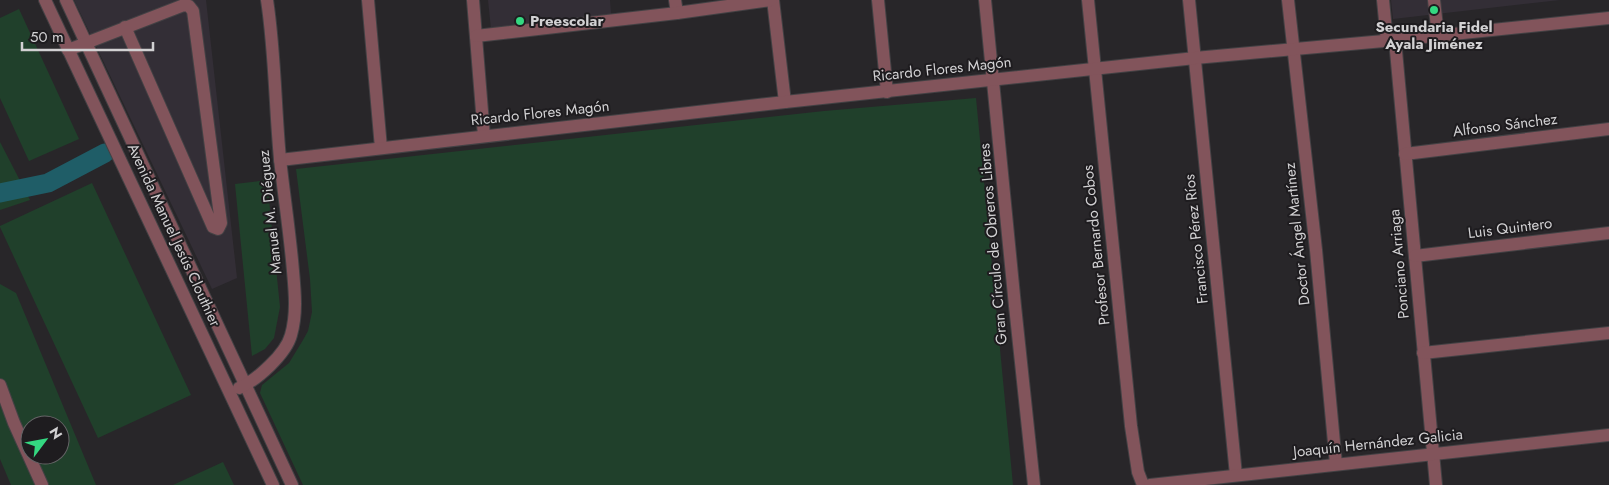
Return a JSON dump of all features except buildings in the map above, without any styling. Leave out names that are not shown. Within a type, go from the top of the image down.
[{"type":"street","name":"Avenida Manuel Jesús Clouthier","points":[[45,0],[273,485]]},
{"type":"street","name":"Avenida Manuel Jesús Clouthier","points":[[66,0],[292,485]]},
{"type":"street","name":"Manuel M. Diéguez","points":[[230,392],[246,385],[273,363],[284,350],[291,338],[296,307],[280,160],[267,0]]},
{"type":"street","points":[[368,0],[381,148]]},
{"type":"street","points":[[473,0],[484,136]]},
{"type":"street","points":[[476,36],[676,6],[772,0],[785,102]]},
{"type":"street","points":[[878,0],[887,92]]},
{"type":"street","name":"Gran Círculo de Obreros Libres","points":[[986,0],[1034,485]]},
{"type":"street","name":"Profesor Bernardo Cobos","points":[[1088,0],[1131,426],[1138,472],[1143,485]]},
{"type":"street","name":"Francisco Pérez Ríos","points":[[1189,0],[1236,475]]},
{"type":"street","name":"Doctor Ángel Martínez","points":[[1288,0],[1316,250],[1336,464]]},
{"type":"street","name":"Ponciano Arriaga","points":[[1383,0],[1391,40],[1405,154],[1436,485]]},
{"type":"street","points":[[1434,0],[1438,36]]},
{"type":"street","points":[[68,50],[86,42],[184,4],[189,6],[193,11],[221,223],[218,229],[213,227],[125,27]]},
{"type":"street","name":"Ricardo Flores Magón","points":[[280,160],[1096,68],[1609,18]]},
{"type":"street","name":"Alfonso Sánchez","points":[[1405,154],[1609,129]]},
{"type":"street","name":"Luis Quintero","points":[[1415,256],[1609,233]]},
{"type":"street","points":[[1423,353],[1609,332]]},
{"type":"street","points":[[0,385],[14,423],[42,485]]},
{"type":"street","name":"Joaquín Hernández Galicia","points":[[1150,485],[1609,435]]},
{"type":"shaded area","points":[[74,0],[206,0],[237,278],[212,289]]},
{"type":"shaded area","name":"Preescolar","points":[[488,0],[610,0],[611,14],[491,29]]},
{"type":"shaded area","name":"Secundaria Fidel Ayala Jiménez","points":[[1391,0],[1560,0],[1393,19]]},
{"type":"green space","points":[[19,9],[79,139],[29,161],[0,98],[0,18]]},
{"type":"green space","points":[[976,98],[1013,485],[303,485],[260,393],[262,385],[289,363],[308,331],[312,312],[310,279],[296,169],[824,111]]},
{"type":"green space","points":[[0,142],[30,200],[0,210]]},
{"type":"green space","points":[[267,180],[280,307],[274,338],[265,349],[252,356],[235,184]]},
{"type":"green space","points":[[92,183],[191,395],[98,438],[0,227]]},
{"type":"green space","points":[[0,284],[16,293],[67,415],[20,415],[20,465],[70,465],[70,423],[96,485],[11,485],[0,459]]},
{"type":"green space","points":[[223,462],[234,485],[173,485]]},
{"type":"waterway","points":[[0,193],[48,183],[105,153]]},
{"type":"place","name":"Secundaria Fidel Ayala Jiménez","points":[[1434,10]]},
{"type":"place","name":"Preescolar","points":[[520,21]]}]
